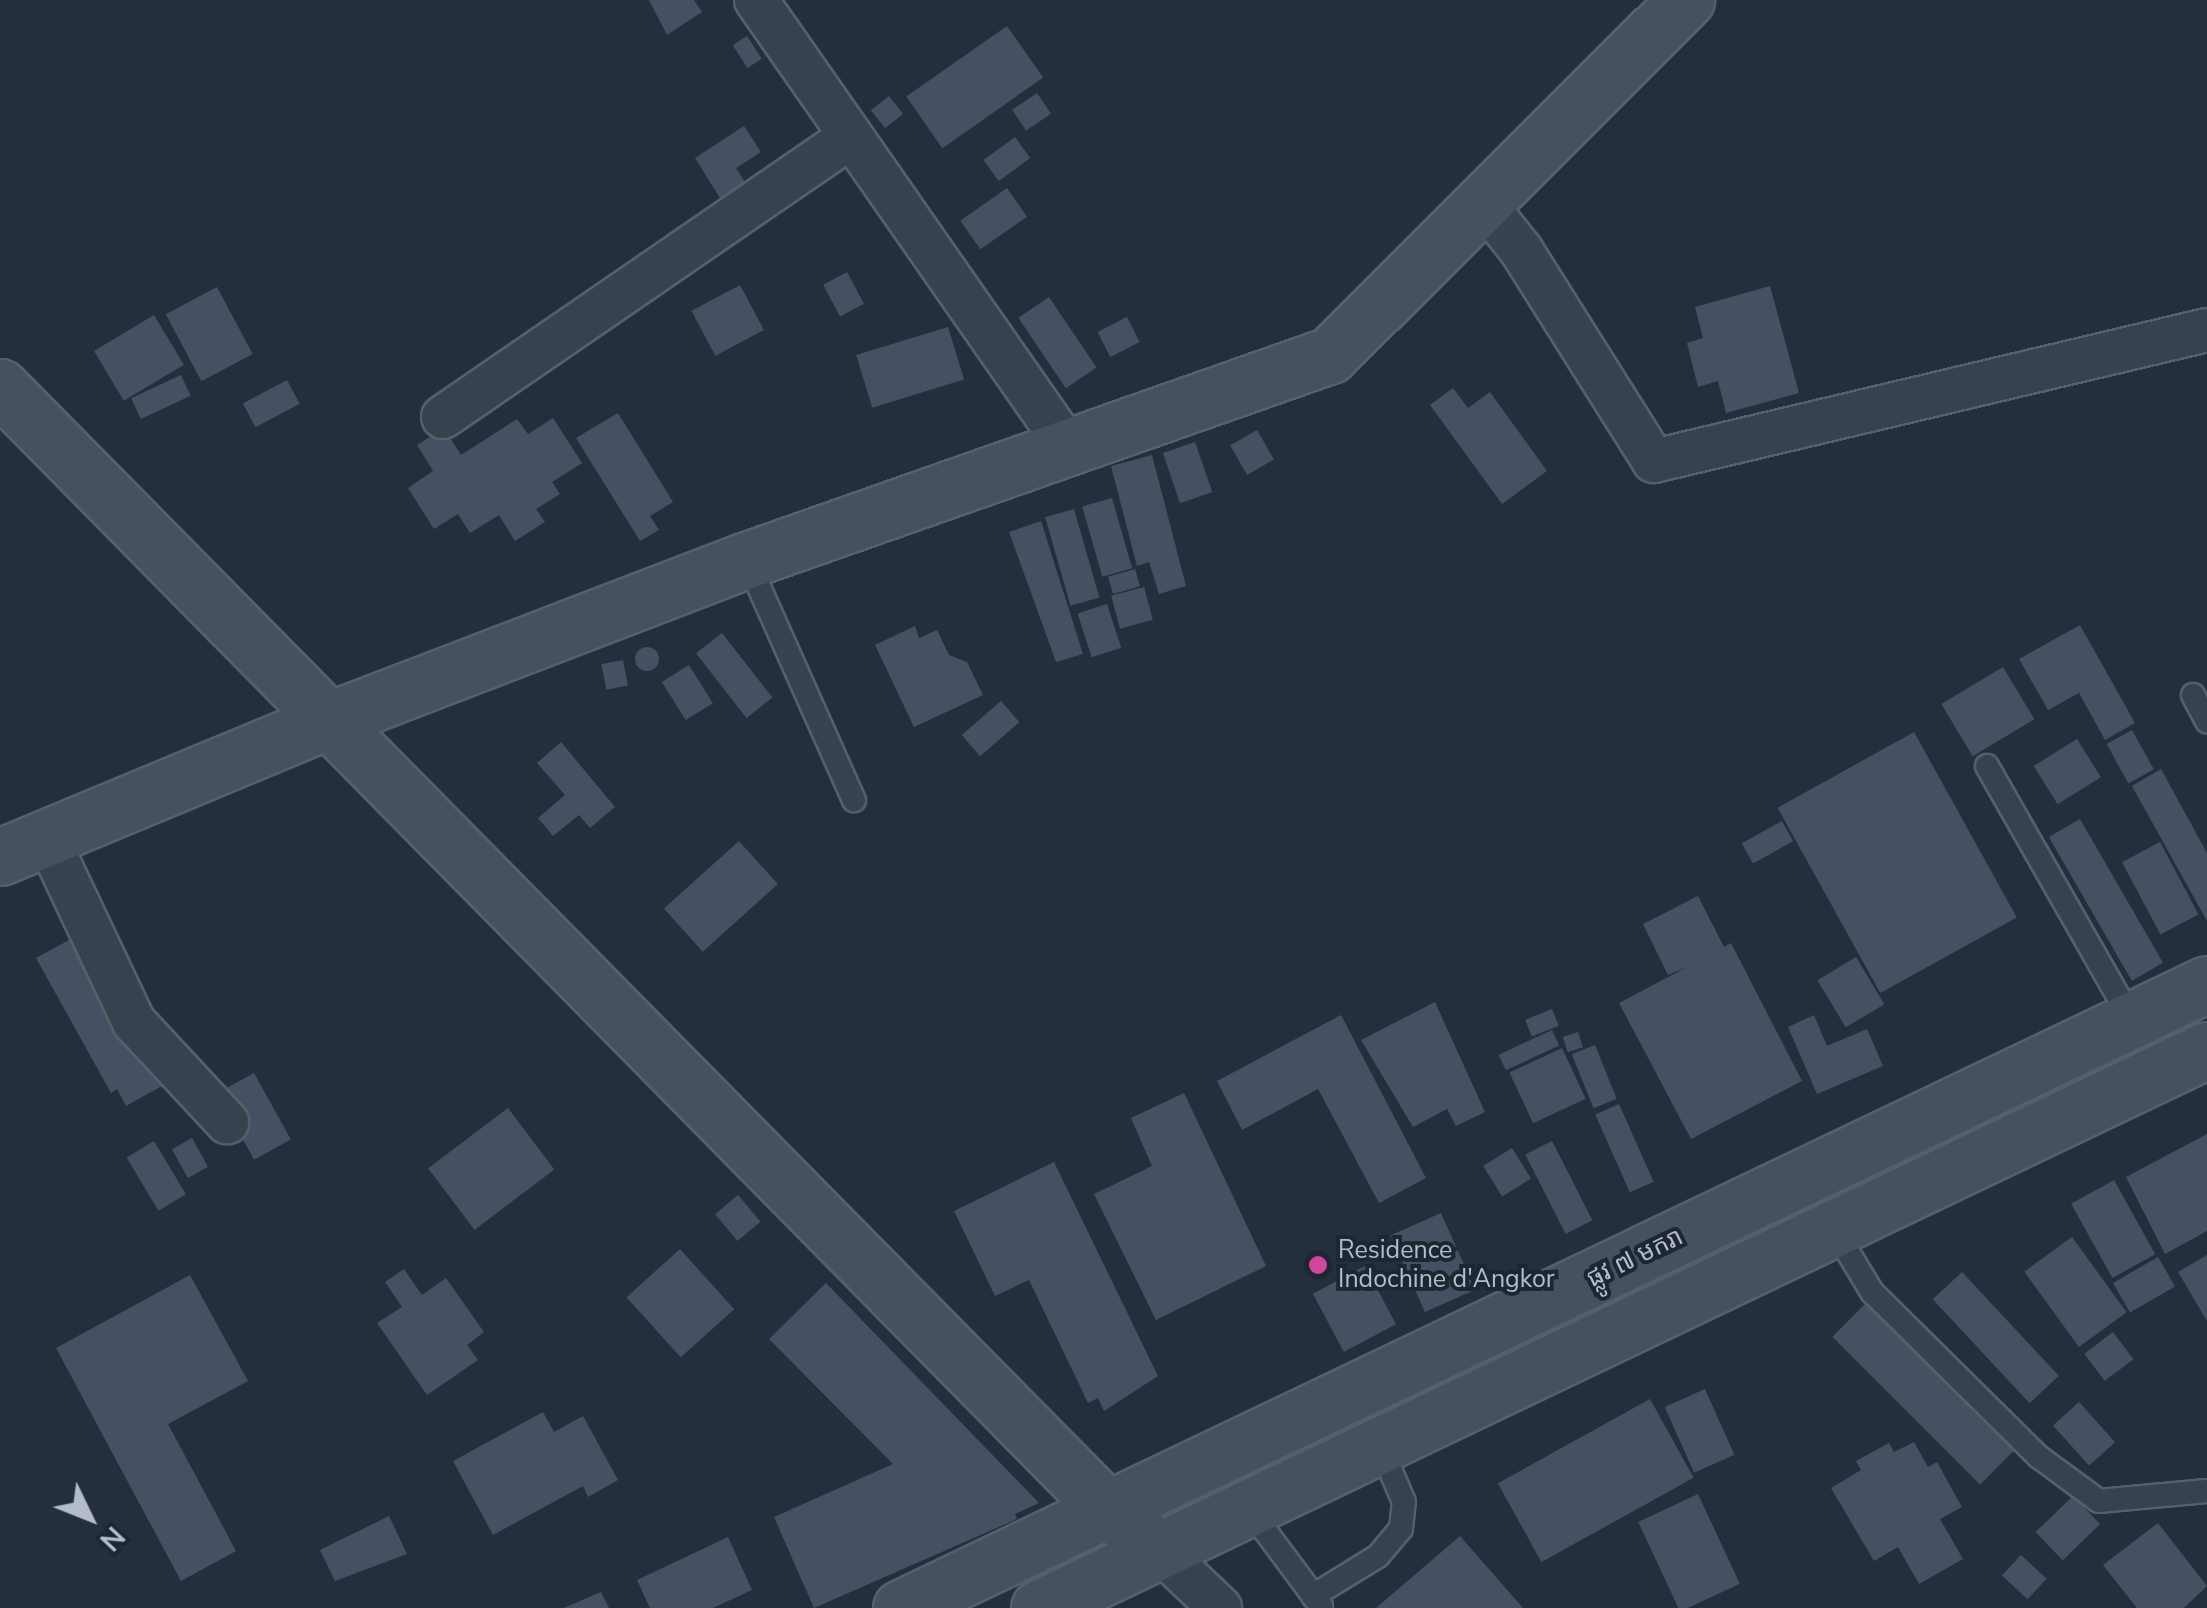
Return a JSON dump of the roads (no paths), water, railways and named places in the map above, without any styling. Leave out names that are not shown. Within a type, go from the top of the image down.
[{"type":"street","points":[[756,0],[1068,447]]},
{"type":"street","points":[[228,1122],[134,1022],[24,848],[332,719],[748,560],[1330,355],[1686,0]]},
{"type":"street","points":[[443,417],[852,137]]},
{"type":"street","points":[[1482,201],[1521,250],[1654,461],[2207,330]]},
{"type":"street","points":[[0,387],[332,719],[1108,1510],[1157,1548],[1220,1608]]},
{"type":"street","name":"ផ្លូវ ៧ មករា","points":[[901,1608],[2207,984]]},
{"type":"street","points":[[1039,1608],[1157,1548],[1248,1509],[2207,1050]]},
{"type":"lane","points":[[748,560],[854,800]]},
{"type":"lane","points":[[2193,695],[2207,721]]},
{"type":"lane","points":[[1987,766],[2132,1020]]},
{"type":"lane","points":[[1834,1228],[1872,1292],[2040,1457],[2098,1502],[2207,1492]]},
{"type":"lane","points":[[1248,1509],[1318,1602],[1378,1556],[1401,1529],[1404,1502],[1380,1446]]},
{"type":"place","name":"Residence Indochine d'Angkor","points":[[1318,1265]]}]
